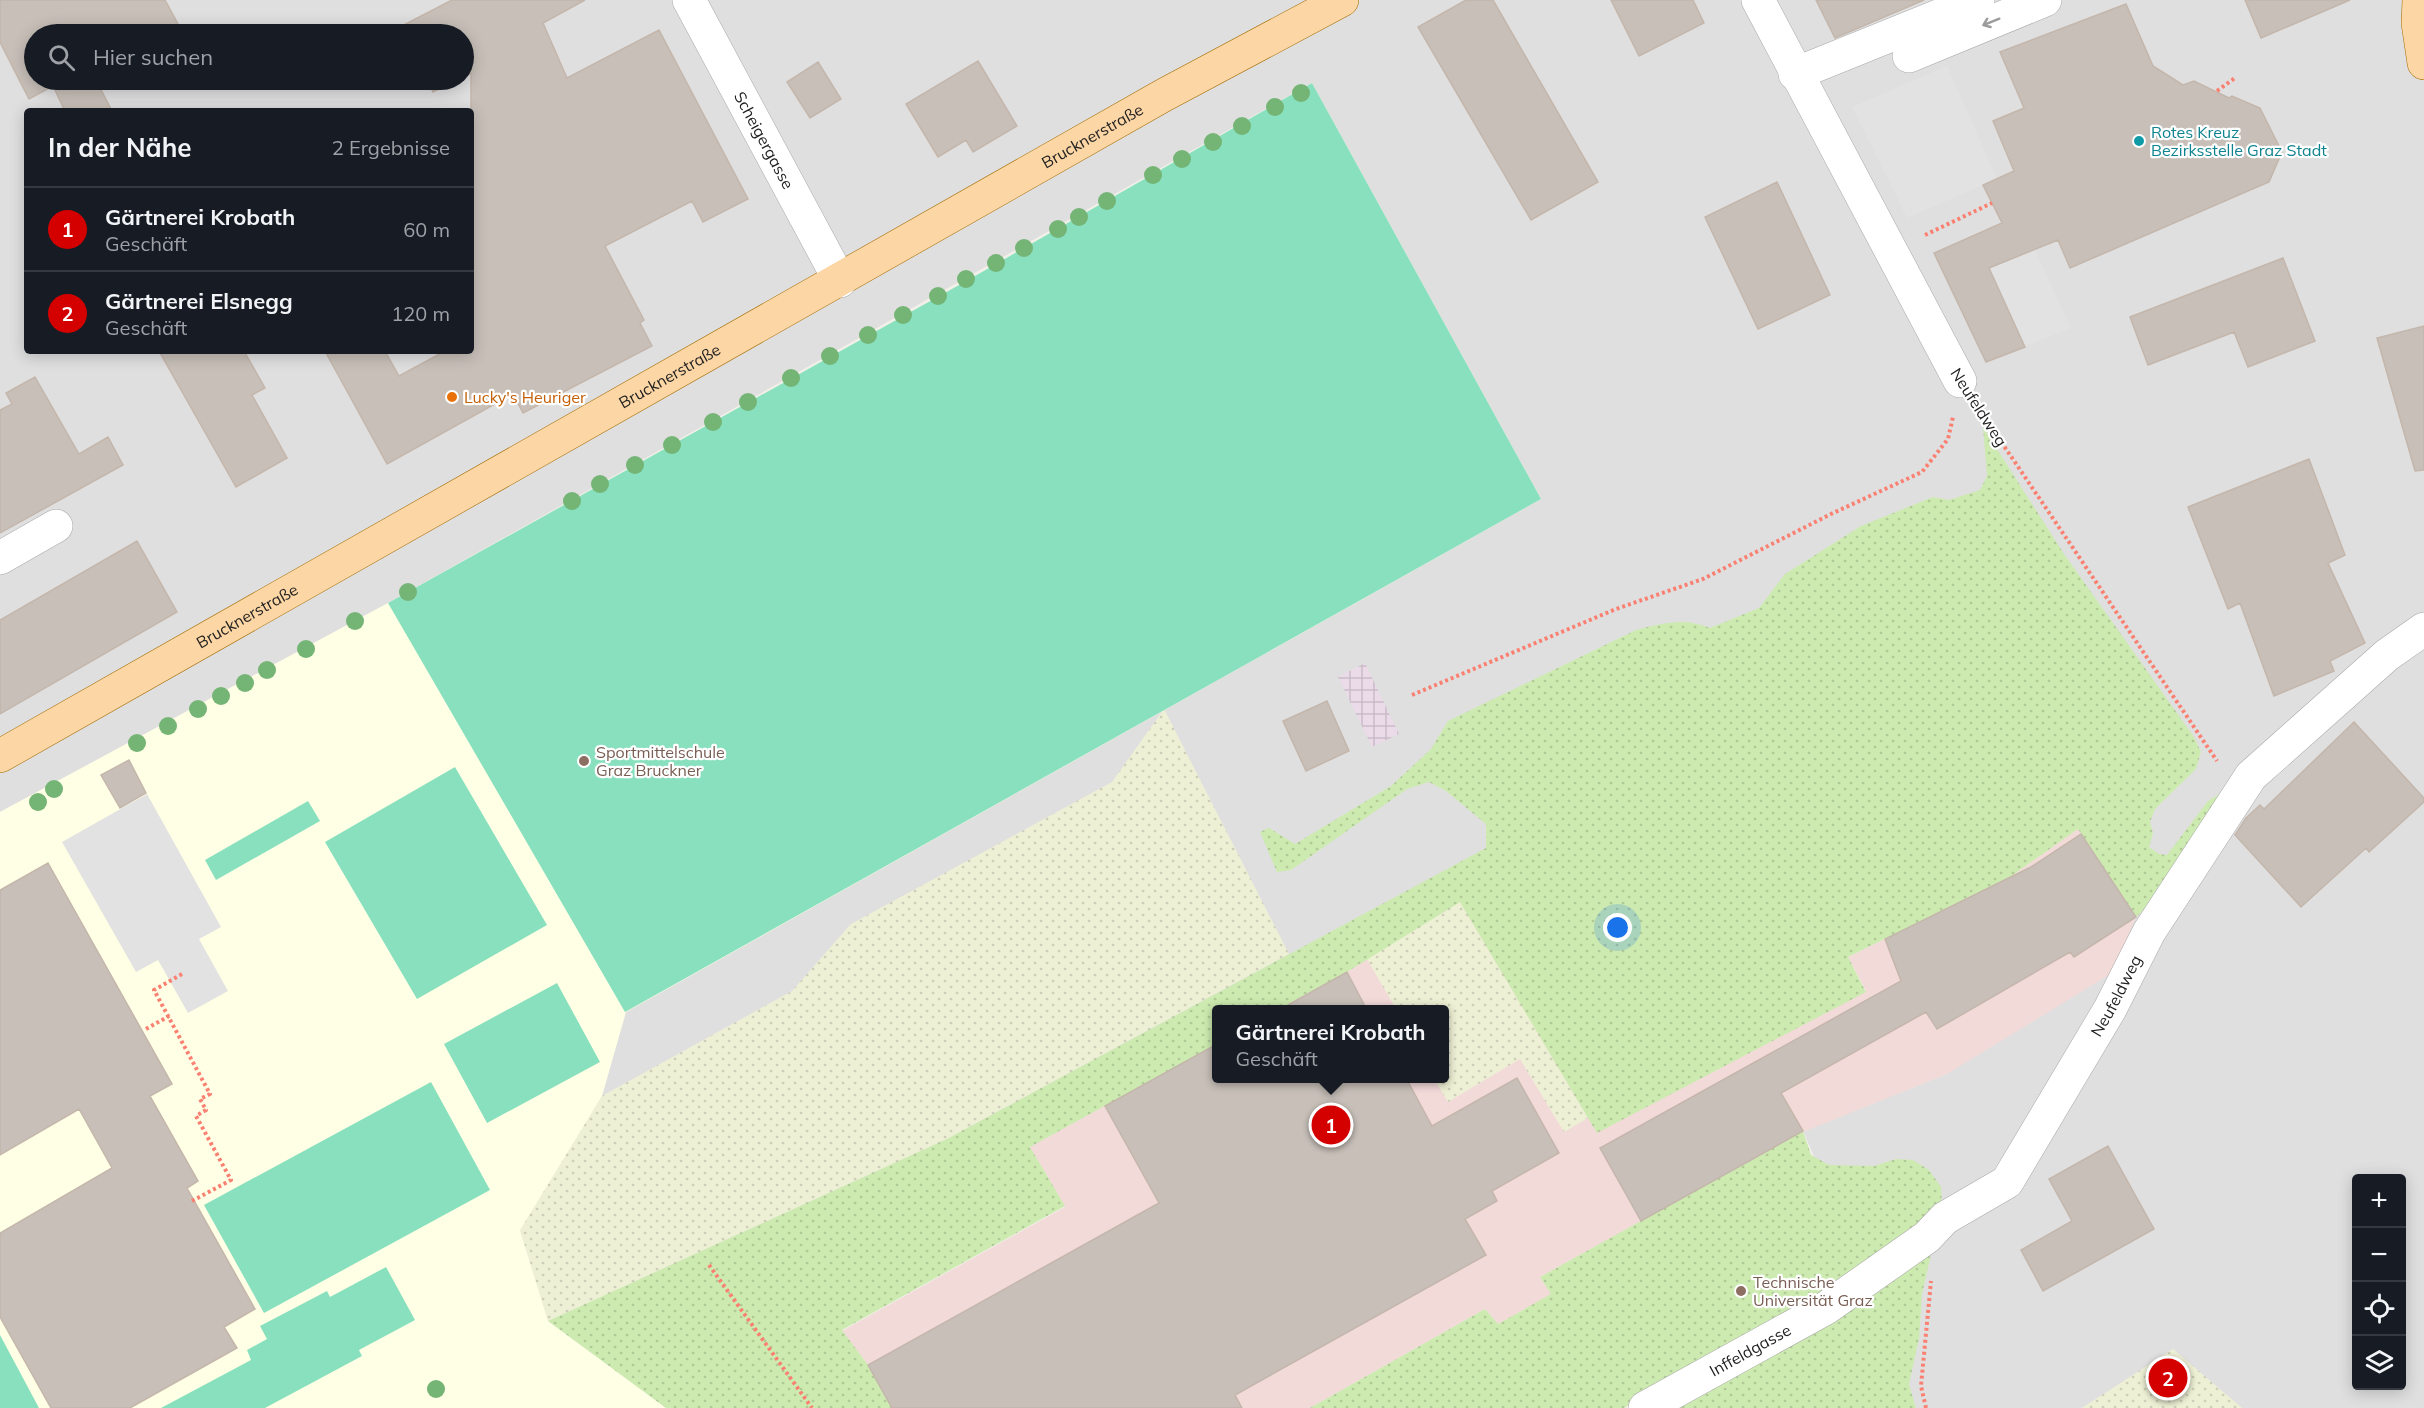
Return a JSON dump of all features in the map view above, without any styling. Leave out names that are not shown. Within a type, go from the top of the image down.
[{"type":"main road","points":[[2419,0],[2418,22],[2424,63]]},
{"type":"main road","name":"Brucknerstraße","points":[[0,756],[1328,3]]},
{"type":"street","name":"Scheigergasse","points":[[689,0],[840,281]]},
{"type":"street","name":"Neufeldweg","points":[[1758,0],[1795,74],[1960,381]]},
{"type":"street","points":[[1795,74],[1978,0]]},
{"type":"street","points":[[1909,56],[2045,0]]},
{"type":"street","points":[[0,558],[56,526]]},
{"type":"street","name":"Neufeldweg","points":[[1970,1203],[2007,1182],[2110,1009],[2149,932],[2251,776],[2387,655],[2424,629]]},
{"type":"street","name":"Inffeldgasse","points":[[1645,1408],[1826,1308],[1927,1237],[1945,1218],[1970,1203]]},
{"type":"path","points":[[2217,91],[2235,78]]},
{"type":"path","points":[[1923,236],[1992,204]]},
{"type":"path","points":[[1412,695],[1616,609],[1704,579],[1831,514],[1922,472],[1948,439],[1960,381]]},
{"type":"path","name":"Neufeldweg","points":[[1960,381],[2216,760],[2251,776]]},
{"type":"path","points":[[182,974],[154,990],[210,1094],[200,1099],[206,1110],[196,1116],[231,1180],[192,1201]]},
{"type":"path","points":[[146,1029],[169,1016]]},
{"type":"path","points":[[709,1265],[812,1408]]},
{"type":"path","points":[[1926,1408],[1921,1386],[1931,1281],[1935,1272]]},
{"type":"shaded area","points":[[0,0],[2424,0],[2424,1408],[1909,1408],[1825,1182],[1803,1131],[1947,1074],[2078,829],[1460,902],[1347,972],[1286,1005],[1212,1005],[1212,1047],[1030,1147],[842,1330],[892,1408],[666,1408],[602,1096],[625,1012],[1195,692],[1312,83],[388,603],[0,812]]},
{"type":"shaded area","points":[[1947,66],[1997,179],[1907,218],[1852,107]]},
{"type":"shaded area","name":"Sportmittelschule Graz Bruckner","points":[[1312,83],[1541,499],[626,1012],[602,1096],[520,1231],[548,1321],[666,1408],[0,1408],[0,812],[388,603],[968,280]]},
{"type":"shaded area","points":[[2020,217],[2071,328],[1986,362],[1934,253]]},
{"type":"shaded area","points":[[1365,663],[1399,734],[1372,747],[1338,677]]},
{"type":"shaded area","points":[[1164,709],[1289,954],[947,1139],[548,1321],[520,1230],[602,1096],[792,991],[851,924],[1112,782]]},
{"type":"shaded area","points":[[147,794],[221,927],[199,939],[228,991],[188,1013],[158,960],[136,972],[62,842]]},
{"type":"shaded area","points":[[2078,829],[2136,917],[2112,973],[1947,1074],[1803,1132],[1540,1277],[1552,1294],[1498,1324],[1485,1309],[1310,1408],[892,1408],[868,1365],[842,1331],[1065,1207],[1030,1147],[1212,1047],[1212,1083],[1449,1083],[1449,1005],[1286,1005],[1347,972],[1460,902],[1866,991],[1848,957],[2010,877]]},
{"type":"shaded area","points":[[1460,902],[1588,1118],[1564,1132],[1520,1059],[1448,1102],[1436,1083],[1449,1083],[1449,1005],[1394,1005],[1367,959]]},
{"type":"shaded area","points":[[2173,1349],[2242,1408],[2082,1408]]},
{"type":"green space","points":[[1312,83],[1541,499],[625,1012],[388,603],[968,280]]},
{"type":"green space","points":[[1983,427],[2064,554],[2194,737],[2201,752],[2196,769],[2155,809],[2150,822],[2153,833],[2149,847],[2159,854],[2167,855],[2208,801],[2223,792],[2148,906],[2136,917],[2078,829],[2010,877],[1848,957],[1866,992],[1597,1133],[1460,902],[1347,972],[1286,1005],[1212,1005],[1212,1047],[1030,1147],[1065,1206],[842,1330],[868,1365],[892,1408],[666,1408],[548,1321],[947,1139],[1486,848],[1486,824],[1446,791],[1429,782],[1407,789],[1291,870],[1277,872],[1260,832],[1269,828],[1295,844],[1391,786],[1431,749],[1448,721],[1636,630],[1664,623],[1682,622],[1710,628],[1759,608],[1785,574],[1861,526],[1933,497],[1949,500],[1980,490],[1987,476]]},
{"type":"green space","points":[[455,767],[547,925],[417,999],[325,842]]},
{"type":"green space","points":[[308,801],[320,821],[216,880],[205,860]]},
{"type":"green space","points":[[557,983],[600,1062],[487,1123],[444,1044]]},
{"type":"green space","points":[[431,1082],[490,1190],[264,1313],[204,1205]]},
{"type":"green space","points":[[1803,1131],[1811,1155],[1829,1165],[1874,1166],[1896,1159],[1913,1160],[1929,1170],[1941,1187],[1942,1206],[1810,1303],[1624,1408],[1310,1408],[1485,1309],[1498,1324],[1551,1294],[1540,1277]]},
{"type":"green space","points":[[1932,1250],[1922,1294],[1919,1339],[1909,1384],[1916,1408],[1670,1408]]},
{"type":"green space","points":[[386,1267],[415,1320],[359,1350],[362,1356],[265,1408],[161,1408],[251,1360],[247,1350],[267,1339],[260,1326],[327,1291],[330,1297]]},
{"type":"green space","points":[[0,1335],[39,1408],[0,1408]]},
{"type":"building","points":[[0,0],[165,0],[178,24],[24,24],[24,89],[0,42]]},
{"type":"building","points":[[452,0],[585,0],[543,23],[567,78],[659,30],[748,199],[703,222],[692,201],[605,246],[644,320],[640,323],[652,346],[523,413],[513,394],[387,464],[327,354],[387,354],[399,376],[439,354],[474,354],[474,108],[471,108],[471,90],[474,90],[474,24],[406,24]]},
{"type":"building","points":[[1466,0],[1493,0],[1598,182],[1531,220],[1418,27]]},
{"type":"building","points":[[1611,0],[1693,0],[1704,23],[1639,56]]},
{"type":"building","points":[[1816,0],[1924,0],[1835,38]]},
{"type":"building","points":[[2245,0],[2350,0],[2261,38]]},
{"type":"building","name":"Rotes Kreuz Bezirksstelle Graz Stadt","points":[[2126,4],[2153,66],[2183,85],[2194,81],[2229,98],[2232,96],[2260,108],[2282,152],[2269,182],[2070,268],[2058,240],[1989,268],[2025,347],[1986,362],[1934,253],[2002,223],[1983,185],[2014,171],[1993,121],[2024,108],[2000,52]]},
{"type":"building","points":[[978,61],[1017,126],[973,152],[966,140],[938,157],[906,104]]},
{"type":"building","points":[[818,62],[841,99],[810,118],[787,82]]},
{"type":"building","points":[[24,90],[46,90],[29,99]]},
{"type":"building","points":[[55,90],[101,90],[110,108],[64,108]]},
{"type":"building","points":[[1777,182],[1830,295],[1758,329],[1705,217]]},
{"type":"building","points":[[2283,258],[2315,341],[2248,367],[2234,332],[2148,365],[2130,317]]},
{"type":"building","points":[[2424,326],[2424,470],[2415,471],[2377,338]]},
{"type":"building","points":[[161,354],[246,354],[265,388],[252,395],[287,458],[236,487]]},
{"type":"building","points":[[35,377],[79,454],[108,437],[123,465],[0,533],[0,410],[12,404],[6,393]]},
{"type":"building","points":[[2309,459],[2345,555],[2328,563],[2365,643],[2330,661],[2334,671],[2274,696],[2240,603],[2228,609],[2188,507]]},
{"type":"building","points":[[137,541],[177,612],[0,714],[0,620]]},
{"type":"building","points":[[1327,701],[1349,751],[1306,771],[1283,721]]},
{"type":"building","points":[[2354,722],[2424,798],[2424,802],[2369,852],[2366,848],[2301,907],[2235,835],[2246,818],[2260,805],[2264,809]]},
{"type":"building","points":[[129,760],[146,793],[120,808],[101,775]]},
{"type":"building","points":[[2081,834],[2136,917],[2074,957],[2070,952],[1937,1029],[1926,1012],[1781,1093],[1803,1131],[1641,1221],[1600,1148],[1901,981],[1885,939],[2031,867]]},
{"type":"building","points":[[48,863],[172,1084],[150,1096],[198,1181],[187,1188],[255,1309],[224,1327],[237,1348],[130,1408],[51,1408],[0,1317],[0,1233],[112,1168],[79,1109],[0,1155],[0,890]]},
{"type":"building","points":[[1347,972],[1364,1005],[1288,1005]]},
{"type":"building","points":[[1212,1047],[1212,1083],[1409,1083],[1432,1126],[1517,1078],[1559,1153],[1492,1191],[1497,1201],[1465,1219],[1486,1255],[1235,1395],[1242,1408],[892,1408],[868,1365],[1159,1203],[1105,1106]]},
{"type":"building","points":[[2108,1146],[2154,1229],[2043,1291],[2021,1250],[2072,1221],[2049,1179]]},
{"type":"place","name":"Rotes Kreuz Bezirksstelle Graz Stadt","points":[[2139,141]]},
{"type":"place","name":"Lucky's Heuriger","points":[[452,397]]},
{"type":"place","name":"Sportmittelschule Graz Bruckner","points":[[584,761]]},
{"type":"place","name":"Gärtnerei Krobath","points":[[1331,1125]]},
{"type":"place","name":"Technische Universität Graz","points":[[1741,1291]]},
{"type":"place","name":"Gärtnerei Elsnegg","points":[[2168,1378]]}]
